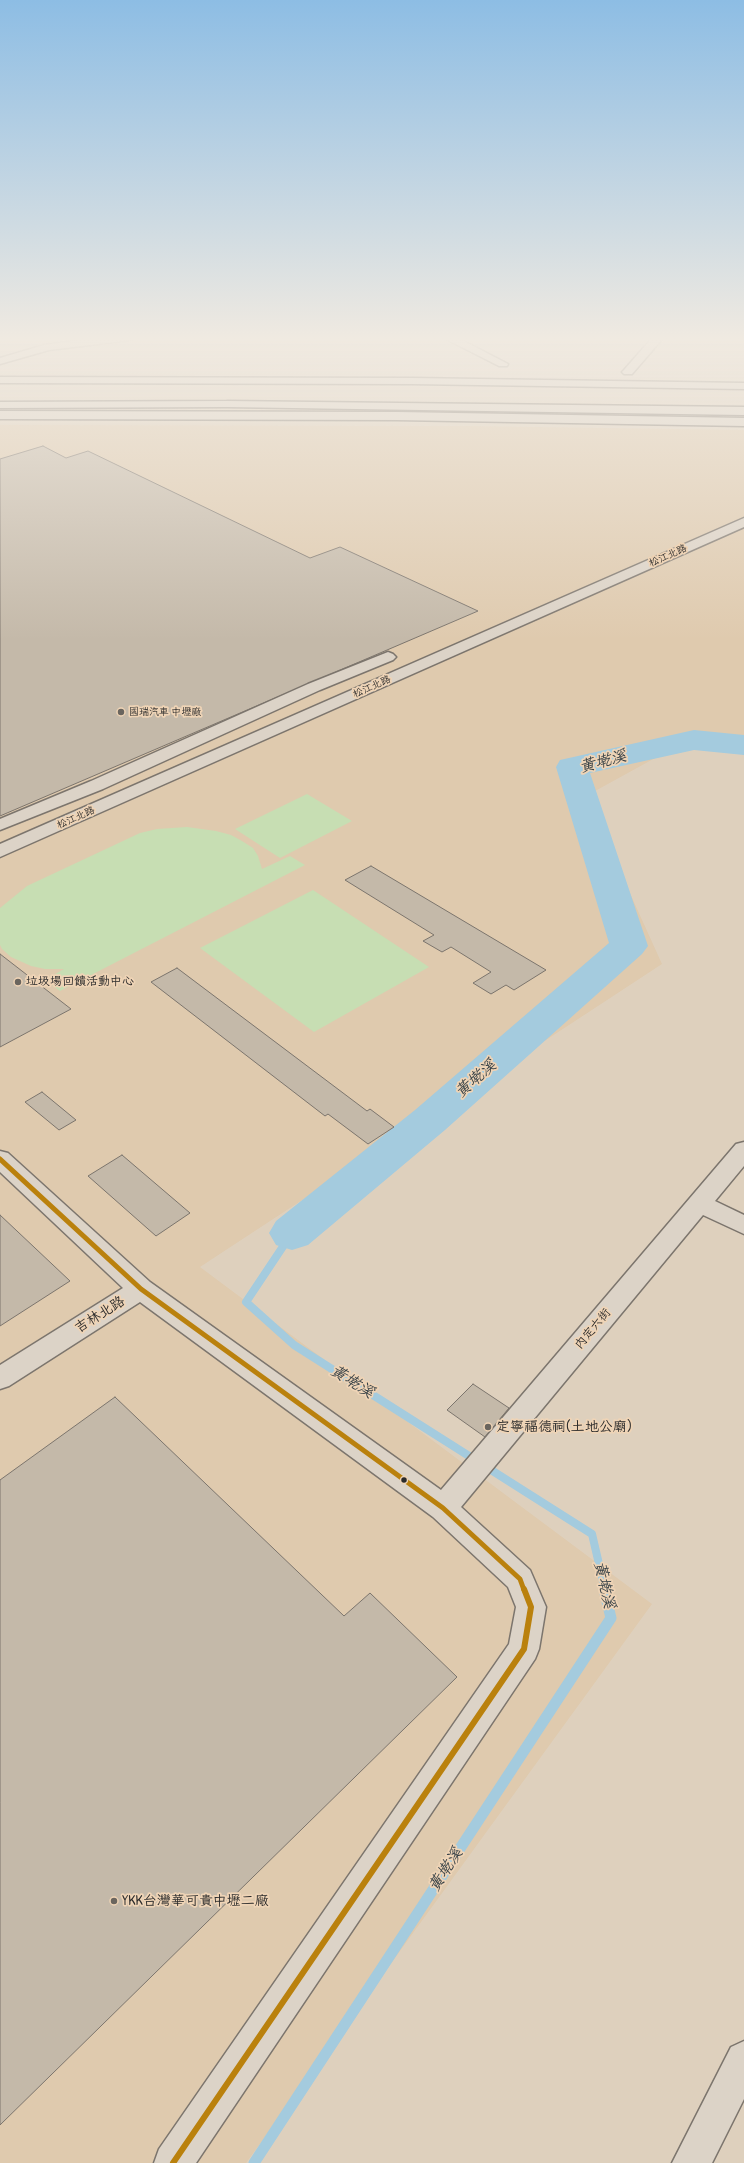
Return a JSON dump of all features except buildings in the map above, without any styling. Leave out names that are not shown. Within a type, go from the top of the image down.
[{"type":"main road","name":"松江北路","points":[[0,852],[744,522]]},
{"type":"main road","points":[[0,825],[97,785],[307,690],[388,657]]},
{"type":"main road","name":"內定六街","points":[[443,1508],[744,1150]]},
{"type":"main road","points":[[0,1159],[141,1289],[443,1508],[520,1579],[531,1608],[524,1649],[173,2163]]},
{"type":"main road","points":[[699,1203],[744,1225]]},
{"type":"main road","name":"吉林北路","points":[[0,1378],[141,1289]]},
{"type":"main road","points":[[691,2163],[744,2060]]},
{"type":"shaded area","points":[[0,438],[744,438],[744,739],[697,735],[586,796],[662,964],[200,1267],[652,1604],[246,2163],[0,2163]]},
{"type":"green space","points":[[307,794],[352,821],[280,858],[235,829]]},
{"type":"green space","points":[[187,827],[216,831],[231,835],[242,841],[253,848],[258,856],[262,869],[290,856],[305,865],[60,991],[45,980],[64,969],[45,969],[31,966],[11,957],[2,949],[0,945],[0,908],[27,886],[140,833],[157,829]]},
{"type":"green space","points":[[313,890],[429,967],[314,1032],[200,948]]},
{"type":"waterway","name":"黃墘溪","points":[[292,1233],[430,1120],[629,946],[572,767],[694,740],[744,745]]},
{"type":"waterway","name":"黃墘溪","points":[[292,1233],[246,1302],[294,1345],[592,1534],[605,1590]]},
{"type":"waterway","name":"黃墘溪","points":[[254,2163],[611,1618],[604,1589]]},
{"type":"transit line","points":[[0,1159],[141,1289],[443,1508],[520,1579],[531,1607],[524,1649],[173,2163]]},
{"type":"place","name":"國瑞汽車 中壢廠","points":[[121,712]]},
{"type":"place","name":"垃圾場回饋活動中心","points":[[18,982]]},
{"type":"place","name":"定寧福德祠(土地公廟)","points":[[488,1427]]},
{"type":"place","name":"YKK台灣華可貴中壢二廠","points":[[114,1901]]}]
